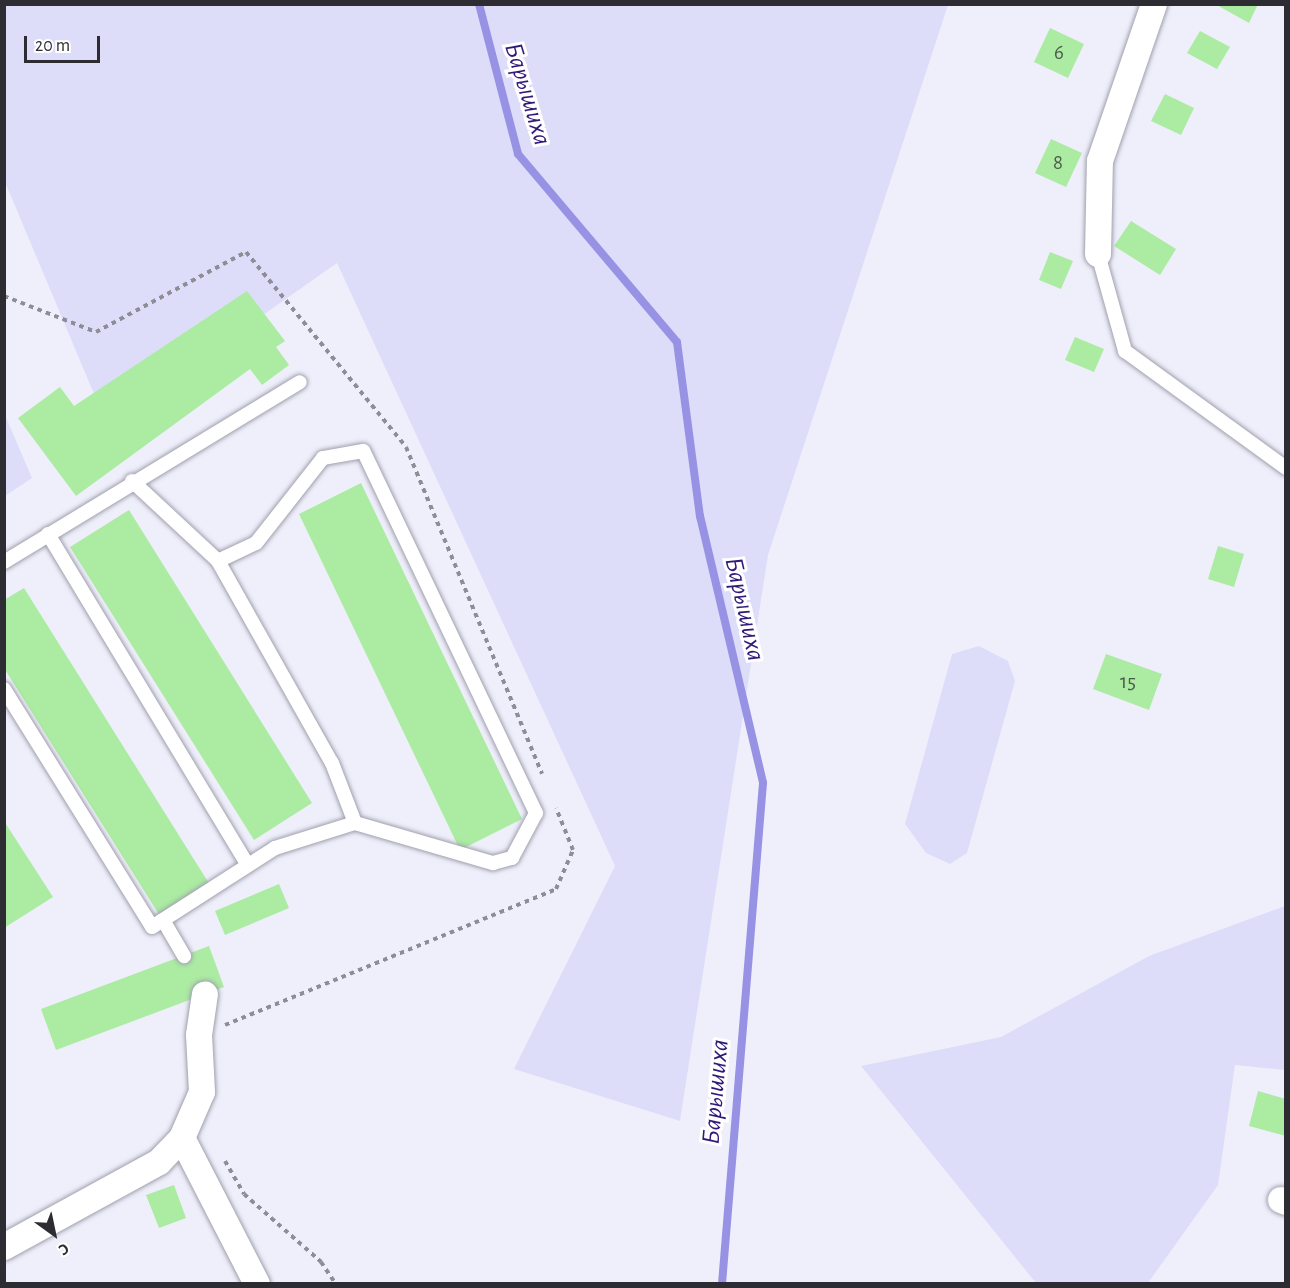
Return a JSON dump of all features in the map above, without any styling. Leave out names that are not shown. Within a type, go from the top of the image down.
[{"type":"street","points":[[1098,254],[1100,161],[1154,4]]},
{"type":"street","points":[[4,1247],[159,1162],[182,1138],[202,1092],[199,1035],[205,994]]},
{"type":"street","points":[[182,1138],[257,1284]]},
{"type":"lane","points":[[1098,254],[1125,351],[1286,468]]},
{"type":"lane","points":[[4,562],[132,481],[300,382]]},
{"type":"lane","points":[[4,689],[152,927],[246,862],[275,848],[355,823],[493,863],[512,858],[536,813],[363,451],[323,458],[256,543],[218,561]]},
{"type":"lane","points":[[132,481],[218,561],[332,764],[355,823]]},
{"type":"lane","points":[[48,534],[246,862]]},
{"type":"lane","points":[[163,920],[184,956]]},
{"type":"path","points":[[4,296],[96,332],[246,252],[406,447],[546,784]]},
{"type":"path","points":[[199,1035],[556,889],[573,850],[551,795]]},
{"type":"path","points":[[221,1158],[244,1194],[321,1262],[336,1284]]},
{"type":"shaded area","points":[[4,5],[948,5],[768,555],[680,1121],[514,1069],[615,866],[337,263],[107,425],[5,182]]},
{"type":"shaded area","points":[[5,415],[32,478],[4,496]]},
{"type":"shaded area","points":[[979,646],[1008,661],[1015,681],[967,853],[950,864],[926,853],[905,824],[952,654]]},
{"type":"shaded area","points":[[1285,906],[1285,1070],[1235,1065],[1218,1185],[1148,1283],[1036,1283],[861,1066],[1001,1037],[1149,956]]},
{"type":"building","points":[[1215,4],[1258,4],[1249,23]]},
{"type":"building","points":[[1050,28],[1084,44],[1068,78],[1034,62]]},
{"type":"building","points":[[1200,31],[1230,47],[1217,69],[1187,53]]},
{"type":"building","points":[[1165,94],[1194,108],[1181,135],[1151,121]]},
{"type":"building","points":[[1051,139],[1082,153],[1066,187],[1035,173]]},
{"type":"building","points":[[1131,221],[1176,249],[1160,275],[1114,246]]},
{"type":"building","points":[[1050,252],[1073,261],[1061,289],[1039,280]]},
{"type":"building","points":[[247,291],[285,341],[276,347],[289,365],[262,385],[250,369],[76,496],[18,418],[60,387],[74,406]]},
{"type":"building","points":[[1075,337],[1104,349],[1094,372],[1065,360]]},
{"type":"building","points":[[361,483],[522,819],[460,850],[299,514]]},
{"type":"building","points":[[129,510],[312,803],[254,840],[70,547]]},
{"type":"building","points":[[1218,546],[1244,554],[1234,587],[1208,579]]},
{"type":"building","points":[[24,588],[210,885],[160,916],[4,668],[4,600]]},
{"type":"building","points":[[1106,654],[1162,674],[1149,710],[1093,689]]},
{"type":"building","points":[[4,821],[53,897],[4,928]]},
{"type":"building","points":[[279,884],[289,908],[225,935],[215,911]]},
{"type":"building","points":[[209,946],[224,987],[56,1050],[41,1009]]},
{"type":"building","points":[[1258,1091],[1286,1099],[1286,1136],[1249,1126]]},
{"type":"building","points":[[174,1185],[186,1218],[159,1228],[146,1195]]},
{"type":"waterway","name":"Барышиха","points":[[479,4],[518,154],[677,342],[700,516],[763,783],[722,1284]]}]
